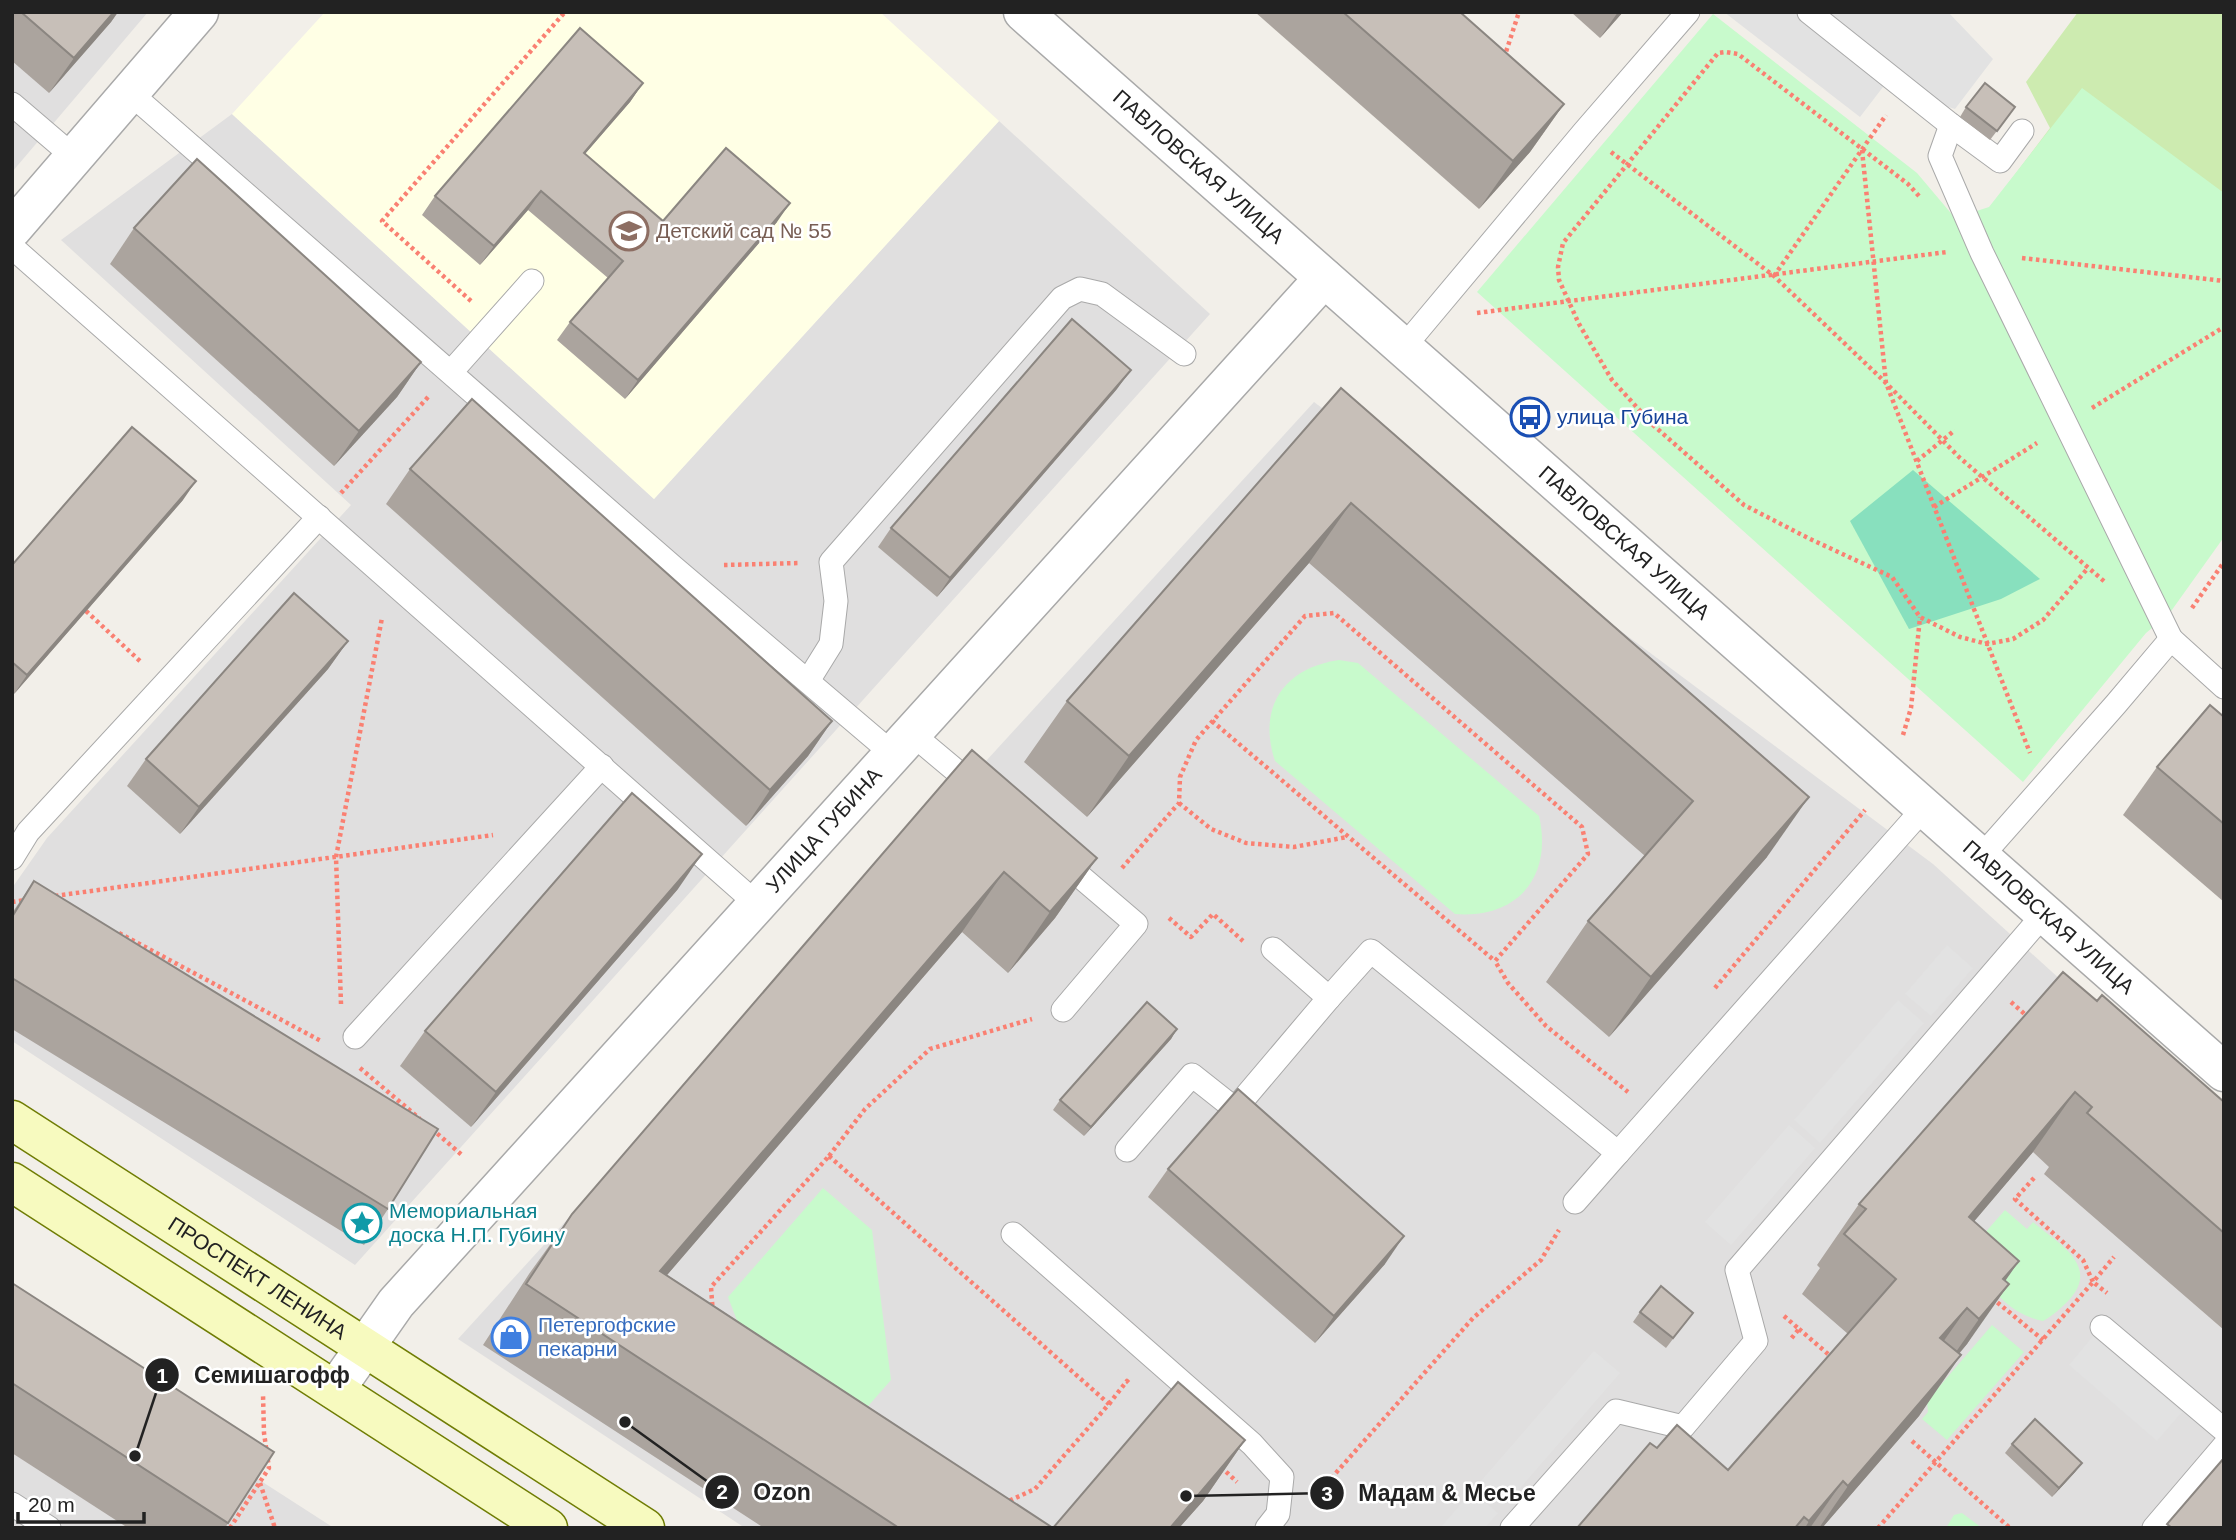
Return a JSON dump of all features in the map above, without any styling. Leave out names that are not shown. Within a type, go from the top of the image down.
[{"type":"main road","name":"ПРОСПЕКТ ЛЕНИНА","points":[[12,1120],[645,1528]]},
{"type":"main road","points":[[12,1182],[548,1528]]},
{"type":"street","points":[[12,229],[199,12]]},
{"type":"street","name":"ПАВЛОВСКАЯ УЛИЦА","points":[[1023,12],[1324,278],[1415,334],[1924,808],[2224,1072]]},
{"type":"street","name":"УЛИЦА ГУБИНА","points":[[335,1390],[396,1303],[1324,278]]},
{"type":"lane","points":[[1415,334],[1688,12]]},
{"type":"lane","points":[[1809,12],[2000,161],[2022,131]]},
{"type":"lane","points":[[130,93],[673,567],[808,681],[990,800]]},
{"type":"lane","points":[[12,104],[75,158]]},
{"type":"lane","points":[[1951,125],[1940,156],[1982,253],[2171,639],[2224,687]]},
{"type":"lane","points":[[12,247],[757,904]]},
{"type":"lane","points":[[451,372],[532,281]]},
{"type":"lane","points":[[808,681],[831,644],[836,601],[831,562],[1062,298],[1080,289],[1102,294],[1184,354]]},
{"type":"lane","points":[[12,858],[20,827],[166,683],[319,517]]},
{"type":"lane","points":[[1980,858],[2171,639]]},
{"type":"lane","points":[[348,1045],[602,766]]},
{"type":"lane","points":[[1575,1202],[1924,808]]},
{"type":"lane","points":[[1043,844],[1136,923],[1063,1010]]},
{"type":"lane","points":[[1512,1528],[1616,1411],[1684,1427],[1756,1341],[1737,1270],[2044,914]]},
{"type":"lane","points":[[1273,949],[1329,998]]},
{"type":"lane","points":[[1127,1150],[1192,1075],[1235,1109],[1371,951],[1618,1153]]},
{"type":"lane","points":[[1013,1234],[1252,1444],[1282,1477],[1278,1514],[1267,1528]]},
{"type":"lane","points":[[2102,1327],[2224,1430]]},
{"type":"lane","points":[[2154,1528],[2224,1446]]},
{"type":"lane","points":[[12,1504],[49,1528]]},
{"type":"path","points":[[495,323],[382,221],[565,12]]},
{"type":"path","points":[[1494,50],[1504,59],[1519,12]]},
{"type":"path","points":[[1923,201],[1908,184],[1738,54],[1718,53],[1563,243],[1558,267],[1559,280],[1579,324],[1612,380],[1653,425],[1744,505],[1892,577],[1920,617],[1961,637],[1987,644],[2013,639],[2043,620],[2088,568]]},
{"type":"path","points":[[1774,276],[1905,88]]},
{"type":"path","points":[[1584,132],[1774,276],[1960,458],[2109,586]]},
{"type":"path","points":[[1862,149],[1886,383],[2043,786]]},
{"type":"path","points":[[1415,334],[1569,301],[1960,250],[2224,281]]},
{"type":"path","points":[[319,517],[451,372]]},
{"type":"path","points":[[1917,461],[1955,430]]},
{"type":"path","points":[[673,567],[831,562]]},
{"type":"path","points":[[2171,639],[2224,562]]},
{"type":"path","points":[[341,1010],[336,857],[389,579]]},
{"type":"path","points":[[86,611],[166,683]]},
{"type":"path","points":[[1116,874],[1179,803],[1180,777],[1196,740],[1305,616],[1334,613],[1582,827],[1588,854],[1494,961]]},
{"type":"path","points":[[1212,721],[1494,961],[1508,983],[1546,1026],[1628,1092],[1591,1131]]},
{"type":"path","points":[[1179,803],[1211,829],[1246,842],[1294,847],[1348,837]]},
{"type":"path","points":[[62,903],[50,897],[545,828]]},
{"type":"path","points":[[1707,998],[1848,831]]},
{"type":"path","points":[[12,902],[37,899]]},
{"type":"path","points":[[111,929],[348,1045],[463,1156]]},
{"type":"path","points":[[2005,997],[2036,1024]]},
{"type":"path","points":[[1063,1010],[930,1049],[865,1109],[828,1156],[711,1287],[713,1315],[734,1341],[958,1493],[1002,1504],[1035,1489],[1126,1381],[1136,1390]]},
{"type":"path","points":[[828,1156],[1109,1404]]},
{"type":"path","points":[[2034,1178],[2015,1199],[2083,1260],[2093,1282],[2113,1299]]},
{"type":"path","points":[[1280,1498],[1327,1483],[1473,1318],[1541,1260],[1575,1202]]},
{"type":"path","points":[[1878,1528],[2114,1257]]},
{"type":"path","points":[[1983,1290],[2043,1339]]},
{"type":"path","points":[[1783,1315],[1828,1354]]},
{"type":"path","points":[[1782,1349],[1799,1329]]},
{"type":"path","points":[[230,1528],[269,1468],[264,1433],[263,1387]]},
{"type":"path","points":[[1912,1441],[2010,1528]]},
{"type":"path","points":[[1216,1462],[1245,1489]]},
{"type":"path","points":[[260,1483],[275,1528]]},
{"type":"shaded area","points":[[12,12],[148,12],[12,172]]},
{"type":"shaded area","name":"Детский сад № 55","points":[[325,12],[880,12],[999,121],[654,499],[232,114]]},
{"type":"shaded area","points":[[1724,12],[1948,12],[1993,59],[1955,109],[1883,87],[1860,117]]},
{"type":"shaded area","points":[[232,114],[654,499],[999,121],[1210,314],[355,1265],[12,1041],[12,888],[47,838],[351,505],[61,240]]},
{"type":"shaded area","points":[[1314,402],[1933,864],[2224,1128],[2224,1528],[745,1528],[458,1339]]},
{"type":"shaded area","points":[[1947,945],[1973,968],[1931,1016],[1905,994]]},
{"type":"shaded area","points":[[1898,1000],[1924,1023],[1820,1143],[1794,1120]]},
{"type":"shaded area","points":[[1789,1125],[1815,1148],[1731,1245],[1705,1222]]},
{"type":"shaded area","points":[[12,1321],[334,1528],[12,1528]]},
{"type":"shaded area","points":[[2093,1336],[2182,1412],[2157,1441],[2069,1365]]},
{"type":"shaded area","points":[[1594,1351],[1620,1373],[1507,1503],[1481,1481]]},
{"type":"shaded area","points":[[1472,1491],[1498,1513],[1485,1528],[1440,1528]]},
{"type":"green space","points":[[2078,12],[2224,12],[2224,271],[1998,197],[2050,128],[2026,82]]},
{"type":"green space","points":[[1713,14],[1917,173],[1955,218],[1989,207],[2082,88],[2224,193],[2224,537],[2169,614],[2146,633],[2023,782],[1477,292]]},
{"type":"green space","points":[[1913,470],[2040,579],[2001,599],[1909,629],[1850,521]]},
{"type":"green space","points":[[1339,660],[1358,663],[1539,816],[1541,857],[1535,875],[1526,889],[1513,901],[1477,914],[1455,914],[1275,761],[1270,741],[1270,724],[1273,707],[1280,693],[1290,681],[1303,672],[1320,664]]},
{"type":"green space","points":[[823,1188],[872,1230],[891,1380],[862,1413],[738,1323],[728,1297]]},
{"type":"green space","points":[[2005,1210],[2027,1229],[2033,1222],[2063,1247],[2078,1265],[2078,1287],[2063,1306],[2043,1321],[2018,1312],[1998,1296],[1967,1253]]},
{"type":"green space","points":[[1992,1325],[2024,1352],[1947,1440],[1922,1419],[1928,1412],[1927,1401]]},
{"type":"green space","points":[[1962,1513],[1982,1528],[1946,1528],[1954,1515]]},
{"type":"building","points":[[21,12],[114,12],[74,58]]},
{"type":"building","points":[[1343,12],[1460,12],[1564,104],[1513,161]]},
{"type":"building","points":[[580,28],[643,83],[584,153],[663,221],[726,148],[790,203],[638,380],[570,322],[623,261],[541,191],[494,246],[435,196]]},
{"type":"building","points":[[1985,83],[2015,107],[1997,131],[1966,107]]},
{"type":"building","points":[[197,159],[421,362],[359,431],[134,228]]},
{"type":"building","points":[[1072,319],[1131,370],[950,578],[891,528]]},
{"type":"building","points":[[1341,388],[1809,797],[1651,977],[1588,921],[1693,801],[1351,503],[1129,756],[1067,701]]},
{"type":"building","points":[[472,399],[832,721],[770,790],[410,469]]},
{"type":"building","points":[[132,427],[196,481],[27,675],[12,662],[12,565]]},
{"type":"building","points":[[294,593],[348,641],[199,807],[146,759]]},
{"type":"building","points":[[2210,705],[2224,717],[2224,824],[2157,767]]},
{"type":"building","points":[[972,750],[1097,858],[1050,912],[1004,872],[660,1271],[1053,1528],[899,1528],[526,1284],[572,1214]]},
{"type":"building","points":[[632,793],[702,854],[496,1092],[425,1031]]},
{"type":"building","points":[[34,881],[438,1129],[388,1209],[12,978],[12,917]]},
{"type":"building","points":[[2063,972],[2097,1001],[2102,995],[2224,1102],[2224,1233],[2087,1113],[2092,1107],[2075,1092],[1969,1217],[2019,1261],[2003,1279],[2009,1284],[1979,1319],[1967,1308],[1940,1338],[1961,1355],[1848,1486],[1843,1481],[1809,1521],[1804,1517],[1795,1528],[1577,1528],[1650,1443],[1657,1448],[1677,1425],[1728,1470],[1896,1279],[1844,1234],[1866,1209],[1859,1204]]},
{"type":"building","points":[[1147,1002],[1177,1029],[1091,1127],[1060,1100]]},
{"type":"building","points":[[1238,1089],[1404,1236],[1334,1316],[1168,1169]]},
{"type":"building","points":[[12,1283],[274,1452],[228,1523],[12,1383]]},
{"type":"building","points":[[1661,1286],[1693,1313],[1673,1338],[1640,1312]]},
{"type":"building","points":[[1178,1382],[1245,1440],[1170,1528],[1053,1528]]},
{"type":"building","points":[[2035,1419],[2082,1463],[2059,1488],[2012,1444]]},
{"type":"building","points":[[2224,1458],[2224,1528],[2172,1528],[2167,1524]]},
{"type":"place","name":"Детский сад № 55","points":[[629,231]]},
{"type":"place","name":"улица Губина","points":[[1530,417]]},
{"type":"place","name":"Мемориальная доска Н.П. Губину","points":[[362,1223]]},
{"type":"place","name":"Петергофские пекарни","points":[[511,1337]]},
{"type":"place","name":"Ozon","points":[[625,1422]]},
{"type":"place","name":"Семишагофф","points":[[135,1456]]},
{"type":"place","name":"Мадам & Месье","points":[[1186,1496]]}]
